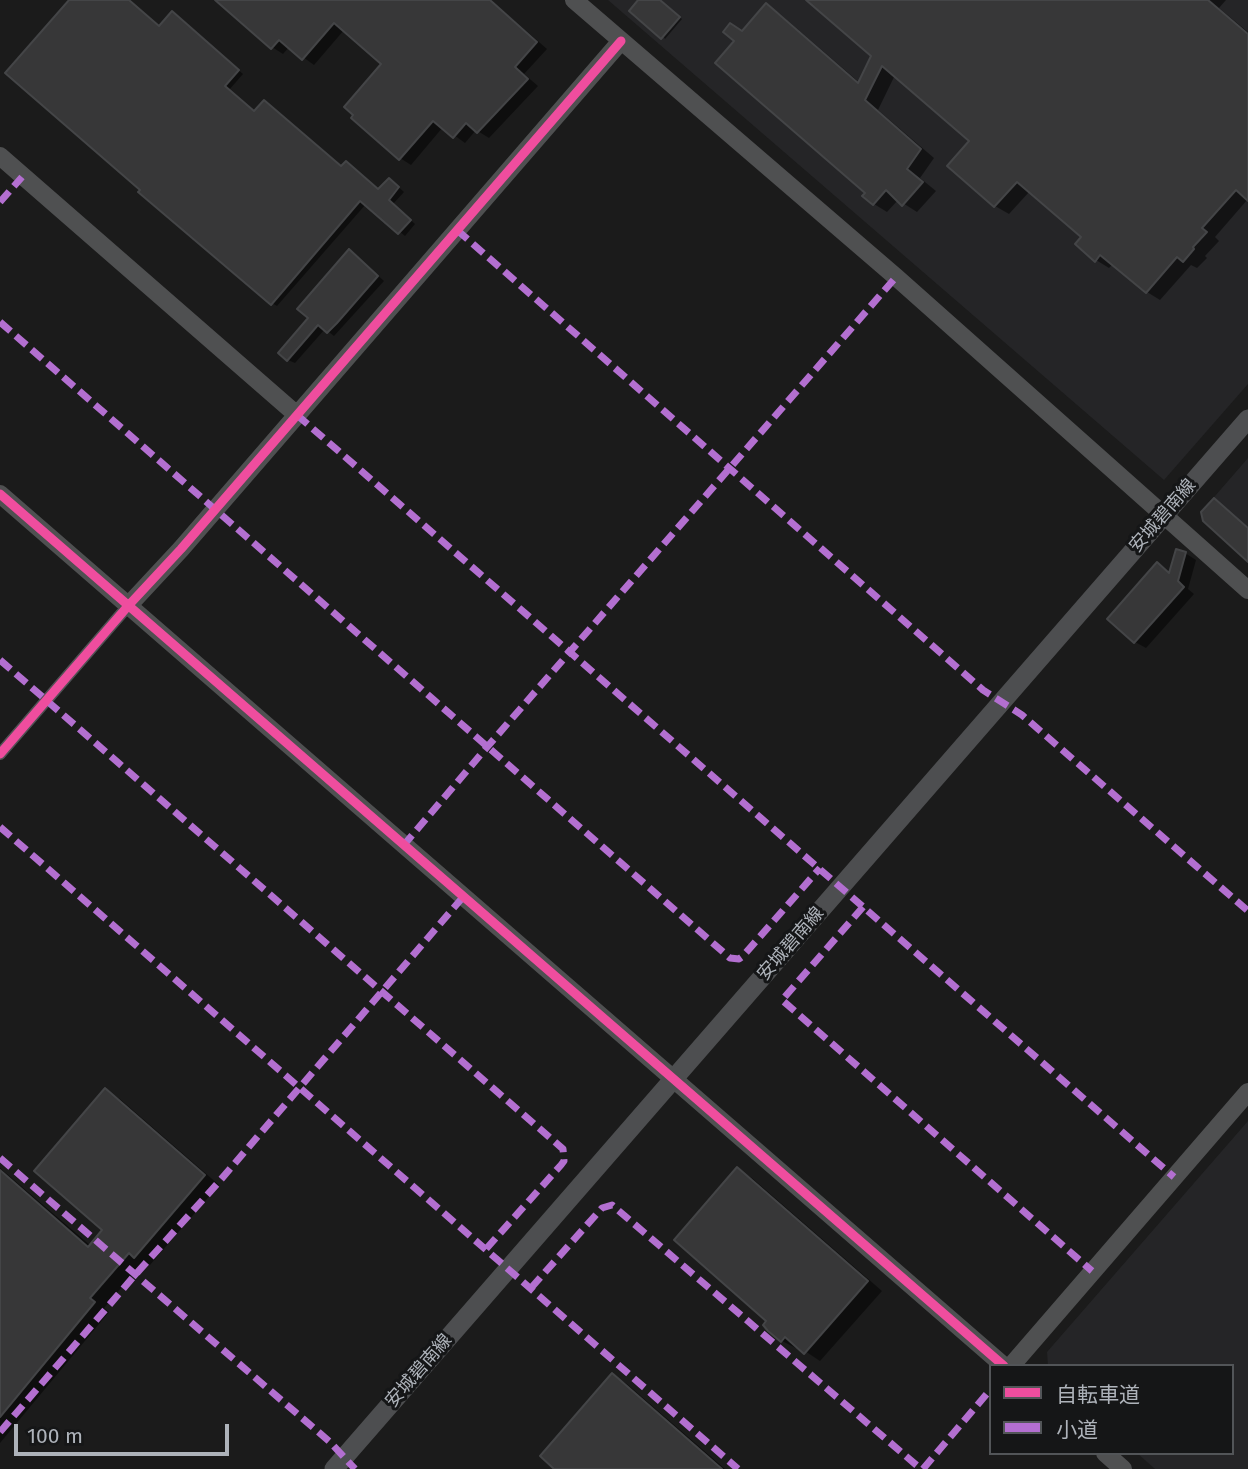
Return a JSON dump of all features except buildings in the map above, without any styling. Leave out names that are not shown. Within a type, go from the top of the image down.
[{"type":"main road","name":"安城碧南線","points":[[334,1469],[1248,419]]},
{"type":"street","points":[[574,0],[924,302],[1248,590]]},
{"type":"street","points":[[0,754],[621,41]]},
{"type":"street","points":[[0,156],[297,415]]},
{"type":"street","points":[[0,494],[1002,1364]]},
{"type":"street","points":[[1013,1364],[1248,1092]]},
{"type":"street","points":[[1107,1455],[1123,1469]]},
{"type":"shaded area","points":[[608,0],[1248,0],[1248,384],[1164,480]]},
{"type":"shaded area","points":[[1248,458],[1248,561],[1202,520],[1202,511]]},
{"type":"shaded area","points":[[1248,1121],[1248,1469],[1155,1469],[1139,1455],[1234,1455],[1234,1364],[1048,1364],[1047,1352]]},
{"type":"marked path","points":[[0,202],[22,177]]},
{"type":"marked path","points":[[457,230],[983,690],[1022,715],[1248,911]]},
{"type":"marked path","points":[[403,846],[896,277]]},
{"type":"marked path","points":[[0,322],[730,958],[739,959],[743,956],[820,868]]},
{"type":"marked path","points":[[297,415],[1174,1177]]},
{"type":"marked path","points":[[0,660],[563,1149],[564,1161],[561,1165],[486,1249]]},
{"type":"marked path","points":[[0,827],[738,1469]]},
{"type":"marked path","points":[[0,1432],[463,897]]},
{"type":"marked path","points":[[863,907],[782,1000],[1092,1271]]},
{"type":"marked path","points":[[0,1158],[330,1442],[355,1469]]},
{"type":"marked path","points":[[531,1288],[602,1208],[612,1205],[921,1469]]},
{"type":"marked path","points":[[923,1469],[989,1391]]},
{"type":"cycle path","points":[[0,754],[621,41]]},
{"type":"cycle path","points":[[0,494],[1002,1364]]}]
